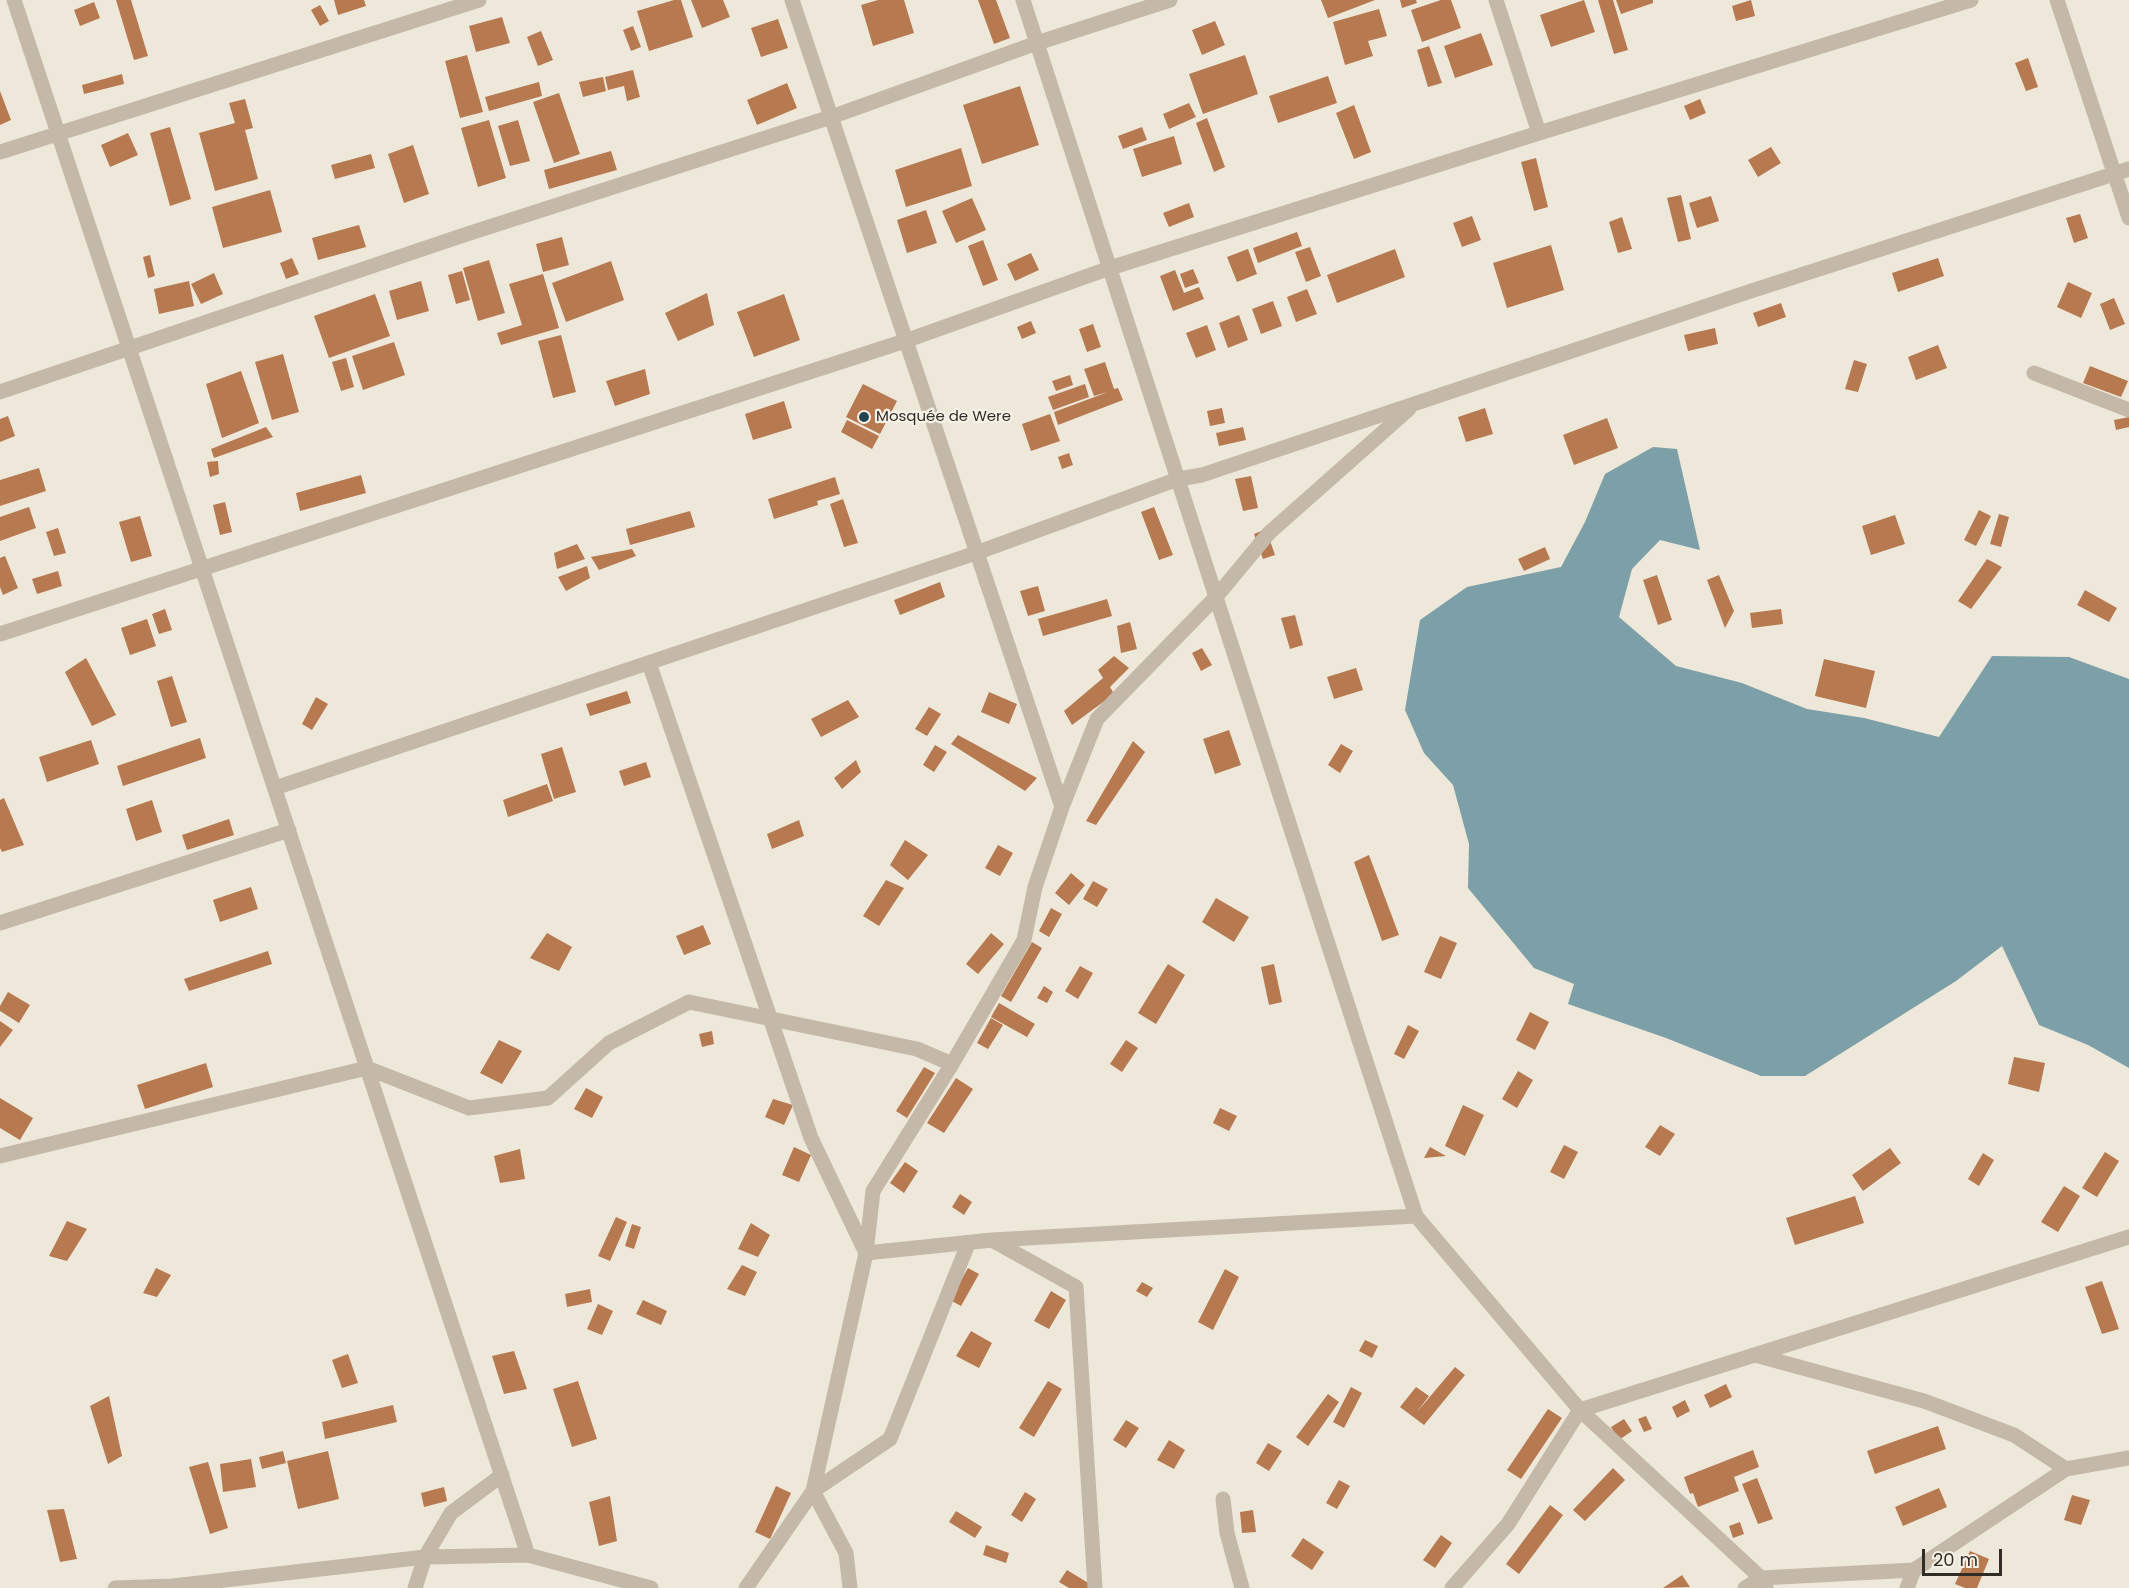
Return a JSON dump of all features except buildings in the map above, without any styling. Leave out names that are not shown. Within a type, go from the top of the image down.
[{"type":"street","points":[[14,0],[528,1555]]},
{"type":"street","points":[[0,152],[479,0]]},
{"type":"street","points":[[792,0],[1062,807]]},
{"type":"street","points":[[1023,0],[1416,1216],[1580,1410],[1763,1583]]},
{"type":"street","points":[[0,392],[464,235],[831,117],[1037,43],[1170,0]]},
{"type":"street","points":[[1496,0],[1539,133]]},
{"type":"street","points":[[0,634],[905,341],[1110,268],[1971,0]]},
{"type":"street","points":[[2057,0],[2122,172],[2129,218]]},
{"type":"street","points":[[275,788],[976,553],[1178,479],[1202,475],[1737,295],[2122,172]]},
{"type":"street","points":[[2034,373],[2129,410]]},
{"type":"street","points":[[850,1588],[846,1553],[813,1491],[866,1253],[873,1191],[952,1064],[1024,940],[1035,886],[1062,807],[1097,719],[1216,597],[1269,533],[1416,403]]},
{"type":"street","points":[[649,663],[811,1138],[866,1253]]},
{"type":"street","points":[[0,923],[289,830]]},
{"type":"street","points":[[0,1156],[367,1068],[469,1108],[548,1098],[609,1043],[689,1002],[917,1049],[952,1064]]},
{"type":"street","points":[[866,1253],[992,1240],[1416,1216]]},
{"type":"street","points":[[1452,1588],[1508,1524],[1580,1410],[2129,1236]]},
{"type":"street","points":[[992,1240],[1076,1287],[1095,1588]]},
{"type":"street","points":[[746,1588],[813,1491],[890,1439],[968,1244]]},
{"type":"street","points":[[1755,1355],[1924,1401],[2014,1435],[2066,1469]]},
{"type":"street","points":[[1745,1588],[1763,1583],[1914,1570],[2066,1469],[2129,1458]]},
{"type":"street","points":[[415,1588],[425,1557],[451,1513],[502,1475]]},
{"type":"street","points":[[1223,1499],[1227,1533],[1242,1588]]},
{"type":"street","points":[[115,1588],[173,1587],[425,1557],[528,1555],[651,1588]]},
{"type":"street","points":[[1907,1588],[1914,1570]]},
{"type":"water","points":[[1653,447],[1677,449],[1700,550],[1660,540],[1632,569],[1619,617],[1676,666],[1742,683],[1807,709],[1864,718],[1939,737],[1992,656],[2069,657],[2129,679],[2129,1068],[2088,1045],[2039,1025],[2002,946],[1956,981],[1805,1076],[1761,1076],[1666,1038],[1568,1004],[1574,984],[1534,968],[1468,888],[1469,844],[1453,785],[1424,753],[1405,710],[1420,620],[1467,587],[1561,567],[1585,522],[1605,474]]},
{"type":"place","name":"Mosquée de Were","points":[[864,417]]}]
